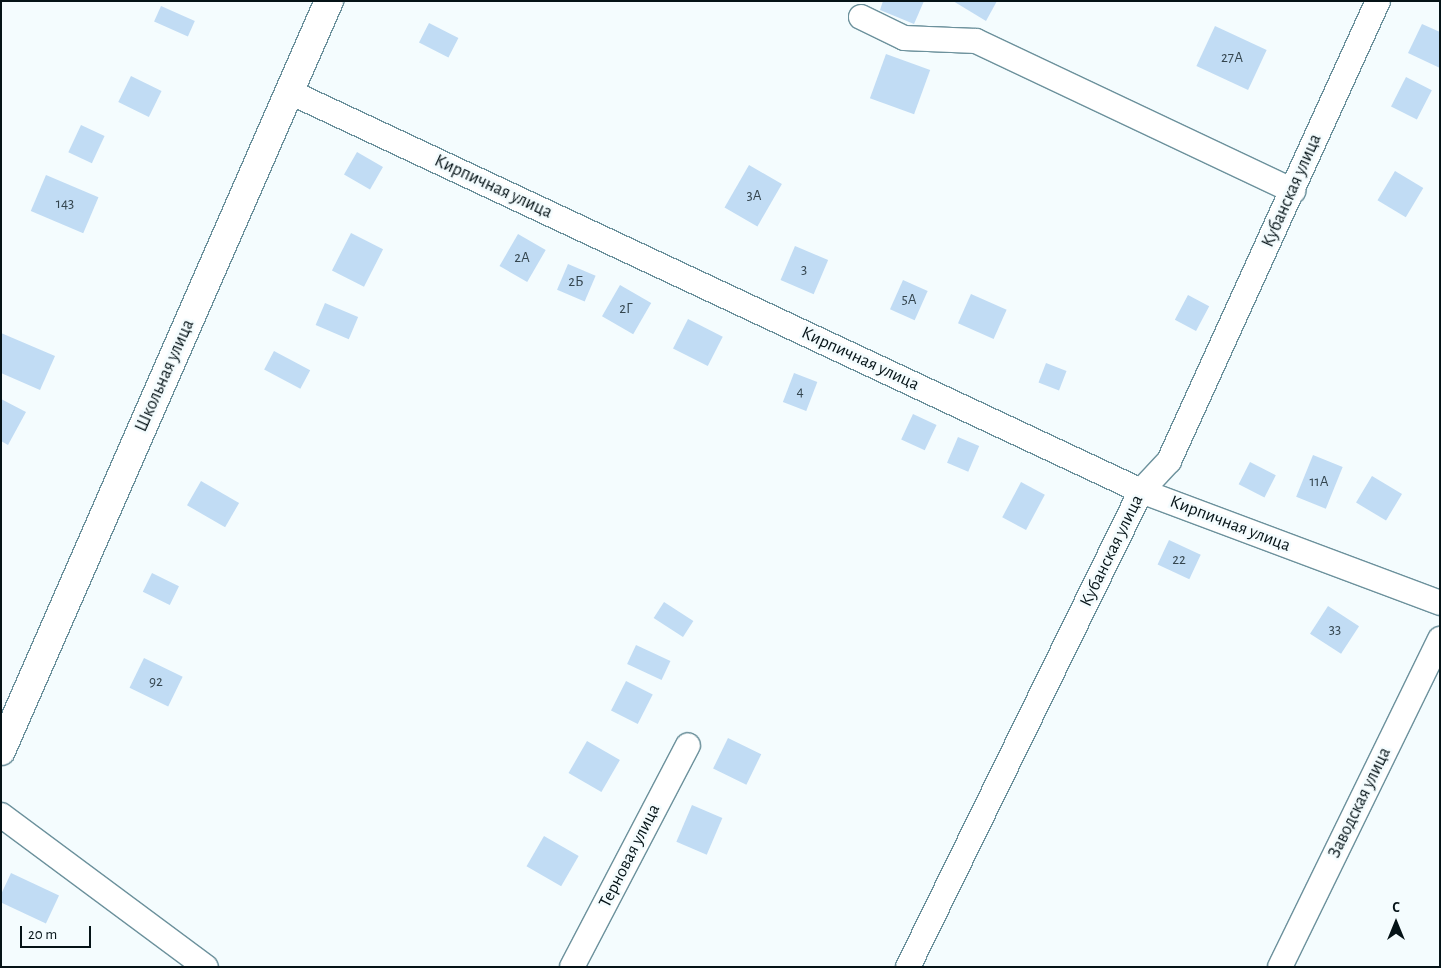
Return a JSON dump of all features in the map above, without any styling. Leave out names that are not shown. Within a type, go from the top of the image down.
[{"type":"main road","name":"Школьная улица","points":[[1,751],[290,92],[328,1]]},
{"type":"street","name":"Кубанская улица","points":[[908,967],[1141,491],[1169,461],[1378,1]]},
{"type":"street","points":[[860,17],[904,38],[976,41],[1292,191]]},
{"type":"street","name":"Кирпичная улица","points":[[290,92],[1141,491],[1440,603]]},
{"type":"street","name":"Заводская улица","points":[[1280,967],[1440,639]]},
{"type":"street","name":"Терновая улица","points":[[572,967],[688,745]]},
{"type":"street","points":[[1,815],[206,967]]},
{"type":"building","points":[[883,1],[924,1],[914,24],[880,10]]},
{"type":"building","points":[[953,1],[997,1],[986,21]]},
{"type":"building","points":[[161,6],[195,21],[188,37],[154,22]]},
{"type":"building","points":[[429,23],[458,38],[448,58],[419,43]]},
{"type":"building","points":[[1422,24],[1440,32],[1440,68],[1408,53]]},
{"type":"building","points":[[1215,26],[1267,50],[1248,90],[1196,66]]},
{"type":"building","points":[[886,54],[930,70],[914,114],[870,98]]},
{"type":"building","points":[[131,76],[162,91],[149,117],[118,102]]},
{"type":"building","points":[[1406,77],[1432,90],[1417,120],[1391,106]]},
{"type":"building","points":[[81,125],[105,136],[92,163],[68,152]]},
{"type":"building","points":[[357,152],[383,167],[370,190],[344,175]]},
{"type":"building","points":[[749,165],[782,184],[757,226],[724,207]]},
{"type":"building","points":[[1395,171],[1423,188],[1406,217],[1377,200]]},
{"type":"building","points":[[46,175],[98,197],[83,233],[31,211]]},
{"type":"building","points":[[351,233],[383,249],[364,287],[332,270]]},
{"type":"building","points":[[518,234],[546,250],[527,282],[500,266]]},
{"type":"building","points":[[795,246],[828,260],[814,294],[781,280]]},
{"type":"building","points":[[568,264],[596,276],[585,301],[557,290]]},
{"type":"building","points":[[903,280],[928,291],[915,320],[890,309]]},
{"type":"building","points":[[620,285],[651,303],[633,334],[602,316]]},
{"type":"building","points":[[971,294],[1007,310],[994,339],[958,323]]},
{"type":"building","points":[[1188,295],[1209,306],[1196,331],[1175,320]]},
{"type":"building","points":[[325,303],[358,317],[349,339],[316,325]]},
{"type":"building","points":[[688,319],[723,337],[708,366],[673,348]]},
{"type":"building","points":[[1,333],[55,356],[40,390],[1,373]]},
{"type":"building","points":[[274,351],[310,370],[300,389],[264,370]]},
{"type":"building","points":[[1046,363],[1067,371],[1059,390],[1038,383]]},
{"type":"building","points":[[794,373],[817,382],[806,411],[783,402]]},
{"type":"building","points":[[1,399],[26,412],[8,445],[1,441]]},
{"type":"building","points":[[913,414],[937,425],[925,450],[901,439]]},
{"type":"building","points":[[958,437],[979,446],[968,472],[947,463]]},
{"type":"building","points":[[1313,455],[1343,467],[1326,509],[1296,497]]},
{"type":"building","points":[[1250,462],[1276,475],[1264,497],[1239,484]]},
{"type":"building","points":[[1372,476],[1402,494],[1386,521],[1356,503]]},
{"type":"building","points":[[201,481],[239,503],[225,527],[187,505]]},
{"type":"building","points":[[1021,482],[1045,495],[1026,530],[1002,517]]},
{"type":"building","points":[[1169,540],[1201,555],[1189,579],[1158,564]]},
{"type":"building","points":[[152,573],[179,586],[170,605],[143,592]]},
{"type":"building","points":[[664,602],[693,621],[683,637],[654,618]]},
{"type":"building","points":[[1328,606],[1359,626],[1341,654],[1310,634]]},
{"type":"building","points":[[636,645],[670,661],[662,680],[627,664]]},
{"type":"building","points":[[144,658],[183,677],[168,707],[130,688]]},
{"type":"building","points":[[626,681],[653,695],[638,724],[611,710]]},
{"type":"building","points":[[728,738],[761,754],[746,785],[713,769]]},
{"type":"building","points":[[587,741],[620,760],[601,792],[568,773]]},
{"type":"building","points":[[692,805],[722,818],[707,855],[676,842]]},
{"type":"building","points":[[544,836],[579,856],[561,886],[526,866]]},
{"type":"building","points":[[11,873],[59,895],[46,923],[1,903],[1,894]]}]
